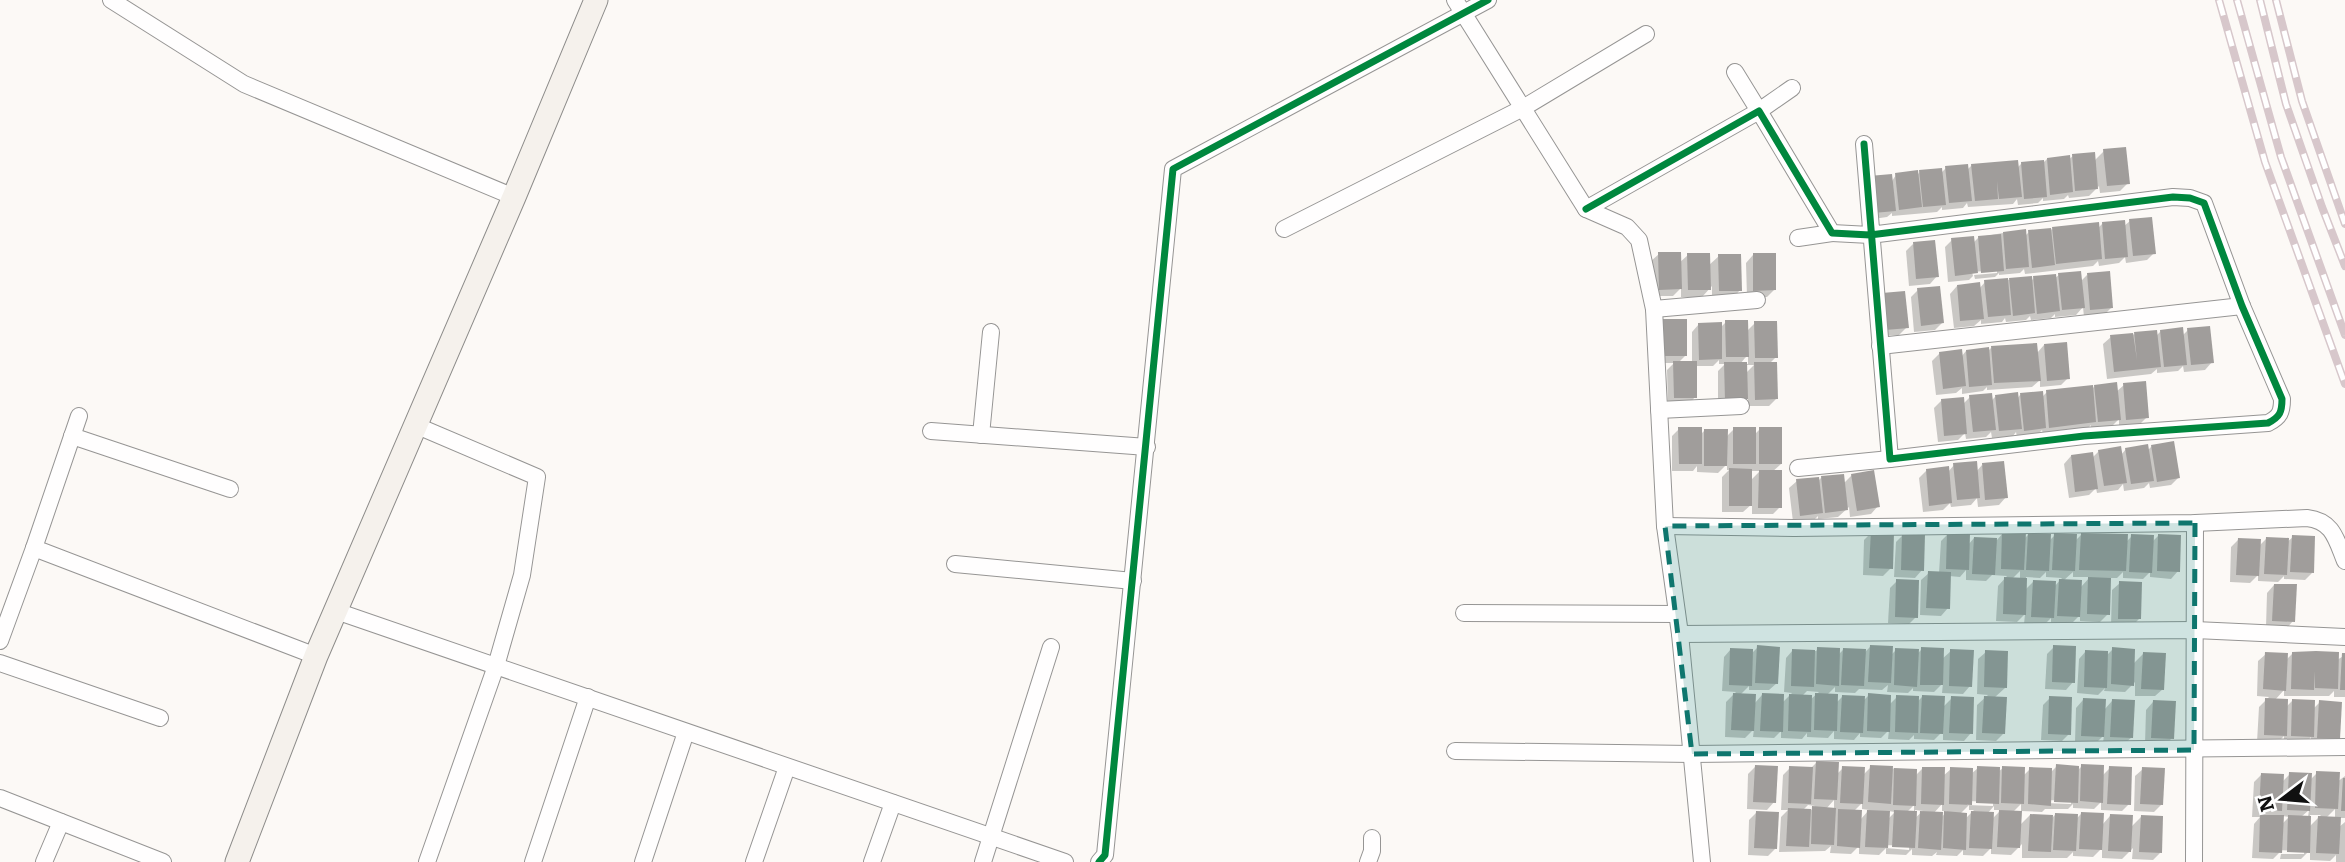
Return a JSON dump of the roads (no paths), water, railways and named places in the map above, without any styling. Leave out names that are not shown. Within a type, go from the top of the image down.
[{"type":"main road","points":[[237,862],[316,656],[596,0]]},
{"type":"street","points":[[111,0],[244,84],[514,197]]},
{"type":"street","points":[[1099,862],[1105,855],[1147,447],[1172,169],[1459,7],[1488,0]]},
{"type":"street","points":[[1459,7],[1586,209],[1627,227],[1639,240],[1654,309],[1665,526],[1680,634],[1702,862]]},
{"type":"street","points":[[1284,229],[1523,108],[1646,34]]},
{"type":"street","points":[[1735,72],[1832,233]]},
{"type":"street","points":[[1586,209],[1759,111],[1792,88]]},
{"type":"street","points":[[1864,144],[1890,459]]},
{"type":"street","points":[[1798,238],[1832,233],[1870,235],[2173,197],[2190,198],[2204,203],[2242,306],[2282,400],[2282,411],[2278,418],[2268,423],[2084,436],[1798,468]]},
{"type":"street","points":[[1654,309],[1757,300]]},
{"type":"street","points":[[1880,345],[2242,306]]},
{"type":"street","points":[[981,435],[990,332]]},
{"type":"street","points":[[1659,410],[1741,406]]},
{"type":"street","points":[[0,641],[79,416]]},
{"type":"street","points":[[415,425],[537,477],[522,575],[496,666],[427,862]]},
{"type":"street","points":[[931,431],[1147,447]]},
{"type":"street","points":[[72,436],[230,489]]},
{"type":"street","points":[[1665,526],[1794,528],[2319,520],[2330,528],[2345,561]]},
{"type":"street","points":[[2194,862],[2195,523]]},
{"type":"street","points":[[34,548],[316,656]]},
{"type":"street","points":[[955,564],[1133,581]]},
{"type":"street","points":[[336,611],[1065,862]]},
{"type":"street","points":[[1464,613],[1677,614]]},
{"type":"street","points":[[1680,634],[2194,630],[2345,637]]},
{"type":"street","points":[[983,862],[1051,646]]},
{"type":"street","points":[[0,663],[160,718]]},
{"type":"street","points":[[533,862],[587,697]]},
{"type":"street","points":[[643,862],[686,732]]},
{"type":"street","points":[[1455,751],[1692,754],[2345,747]]},
{"type":"street","points":[[754,862],[787,767]]},
{"type":"street","points":[[0,798],[163,862]]},
{"type":"street","points":[[873,862],[893,803]]},
{"type":"street","points":[[44,862],[61,822]]},
{"type":"street","points":[[1368,862],[1372,851],[1372,838]]},
{"type":"railway","points":[[2219,0],[2265,162],[2345,384]]},
{"type":"railway","points":[[2237,0],[2281,157],[2345,335]]},
{"type":"railway","points":[[2260,0],[2286,104],[2345,266]]},
{"type":"railway","points":[[2276,0],[2302,101],[2345,224]]}]
